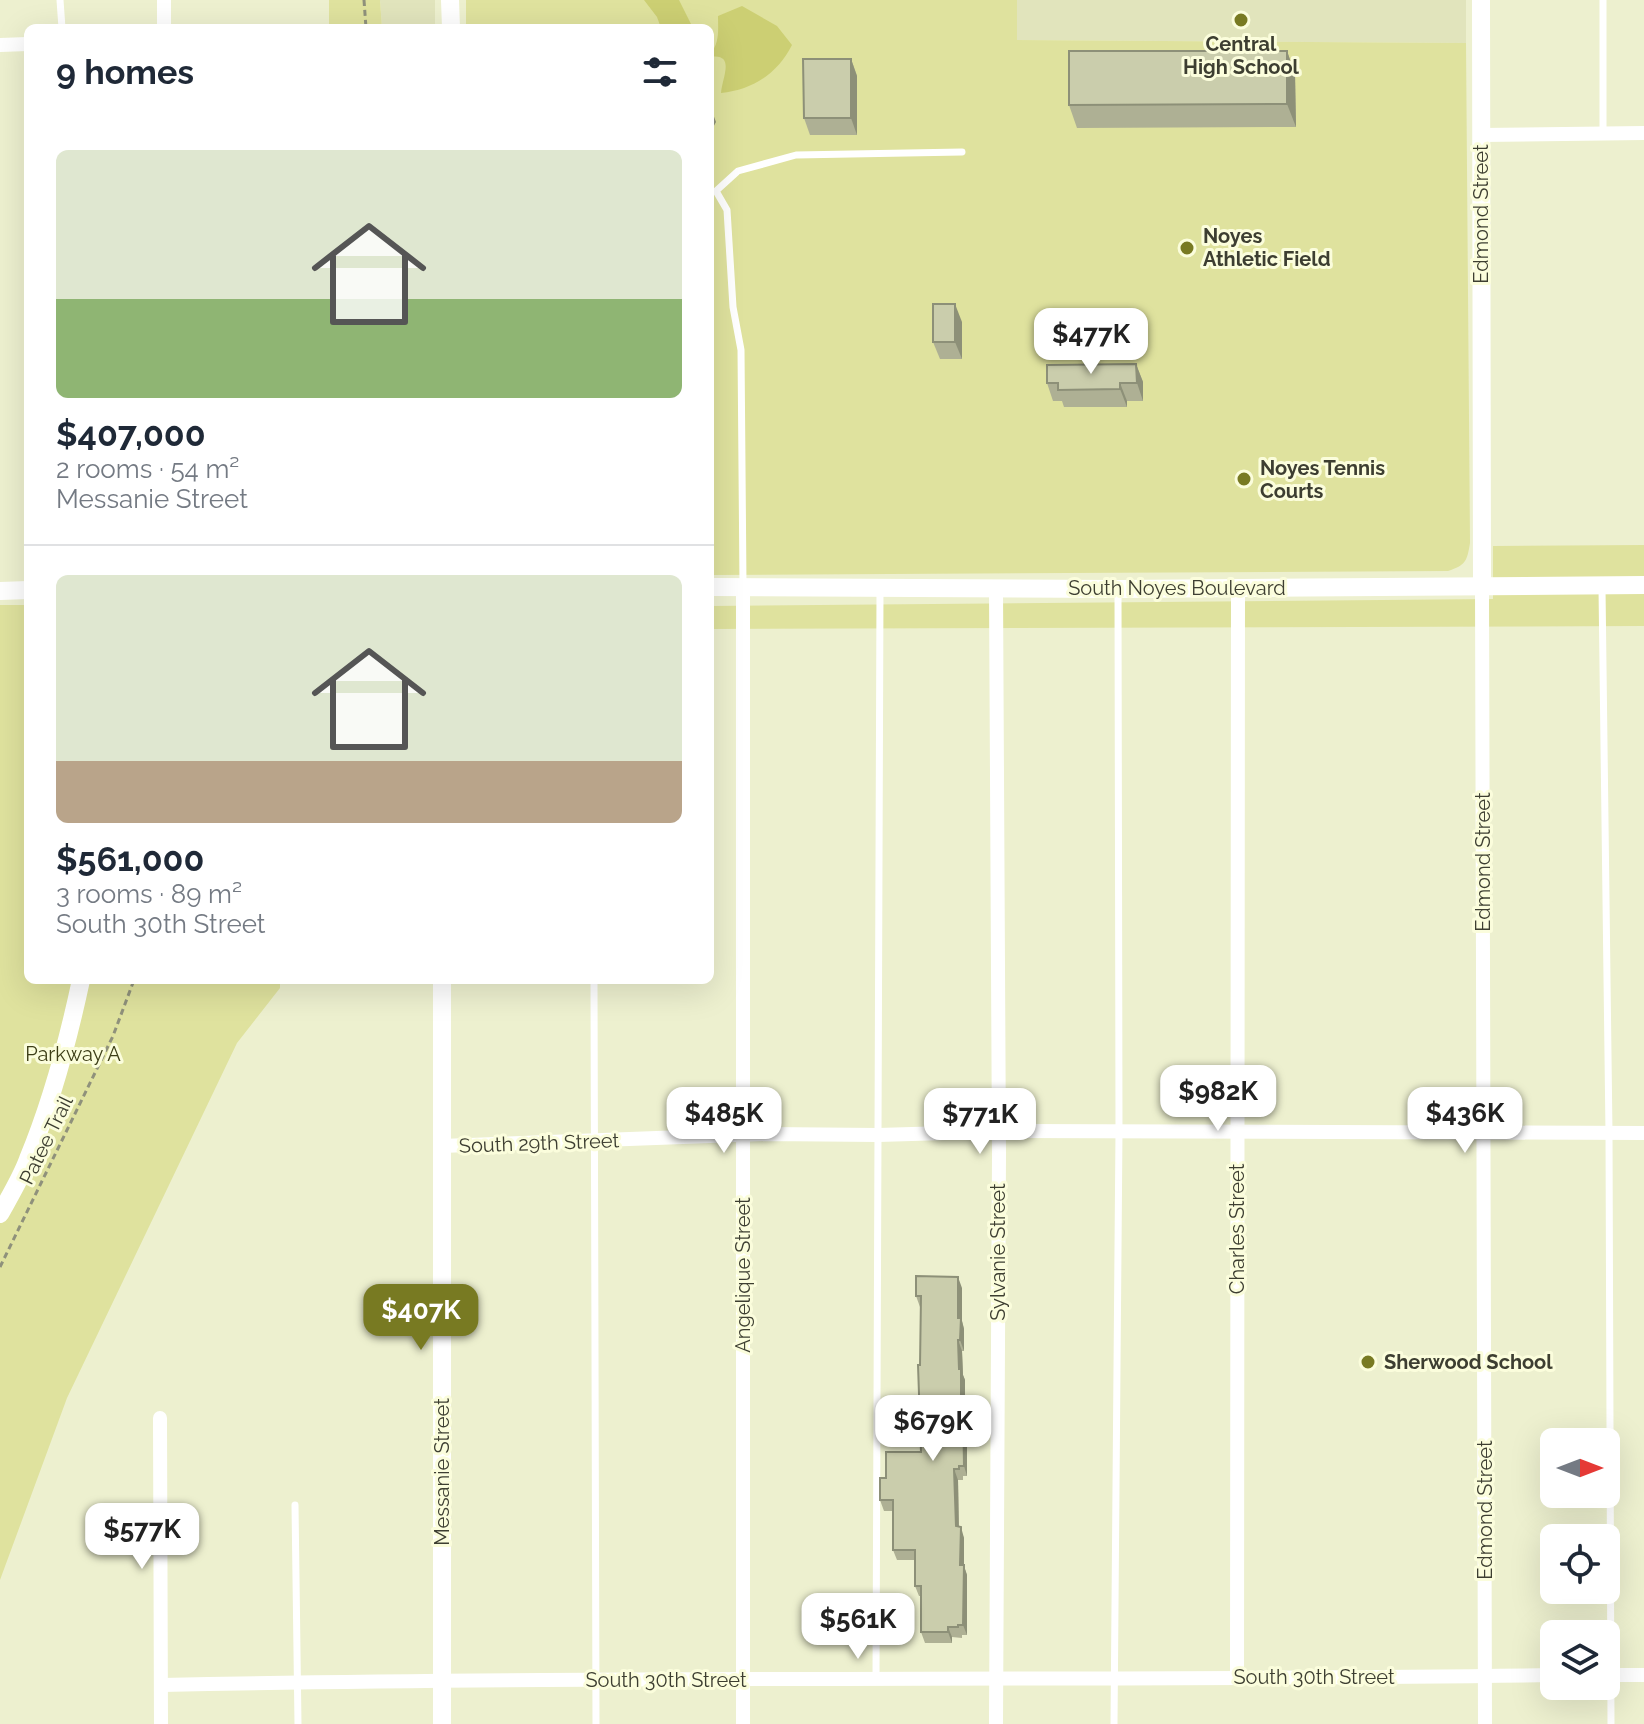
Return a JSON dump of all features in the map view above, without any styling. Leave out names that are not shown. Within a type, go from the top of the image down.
[{"type":"street","points":[[164,0],[164,24]]},
{"type":"street","points":[[450,0],[451,24]]},
{"type":"street","name":"Edmond Street","points":[[1481,0],[1485,1724]]},
{"type":"street","points":[[0,45],[24,44]]},
{"type":"street","points":[[1481,135],[1644,133]]},
{"type":"street","name":"South Noyes Boulevard","points":[[714,587],[1238,589],[1644,585]]},
{"type":"street","name":"Angelique Street","points":[[743,586],[743,1724]]},
{"type":"street","name":"Sylvanie Street","points":[[996,588],[996,1724]]},
{"type":"street","name":"Charles Street","points":[[1237,1677],[1238,589]]},
{"type":"street","points":[[0,591],[24,590]]},
{"type":"street","points":[[0,1214],[27,1162],[44,1120],[66,1050],[80,984]]},
{"type":"street","name":"Messanie Street","points":[[442,984],[442,1724]]},
{"type":"street","name":"South 29th Street","points":[[441,1146],[743,1135],[998,1132],[1644,1133]]},
{"type":"street","points":[[160,1418],[161,1724]]},
{"type":"street","name":"South 30th Street","points":[[162,1685],[442,1680],[1540,1675]]},
{"type":"street","points":[[1620,1675],[1644,1675]]},
{"type":"lane","points":[[60,0],[62,24]]},
{"type":"lane","points":[[1603,0],[1603,133]]},
{"type":"lane","points":[[743,586],[741,350],[733,307],[727,210],[716,191],[738,171],[796,155],[962,152]]},
{"type":"lane","points":[[1602,586],[1609,1133],[1608,1620]]},
{"type":"lane","points":[[876,1680],[880,588]]},
{"type":"lane","points":[[1114,1724],[1119,1131],[1118,589]]},
{"type":"lane","points":[[594,984],[596,1724]]},
{"type":"lane","points":[[295,1505],[298,1724]]},
{"type":"lane","points":[[1610,1700],[1611,1724]]},
{"type":"path","points":[[364,0],[366,24]]},
{"type":"path","name":"Patee Trail","points":[[0,1267],[113,1036],[132,984]]},
{"type":"shaded area","points":[[380,0],[435,0],[435,24],[382,24]]},
{"type":"shaded area","points":[[644,0],[679,0],[691,24],[660,24]]},
{"type":"shaded area","name":"Central High School","points":[[1017,0],[1466,0],[1466,43],[1017,40]]},
{"type":"shaded area","points":[[742,6],[777,26],[792,45],[772,72],[754,84],[721,93],[726,68],[723,59],[714,57],[718,16]]},
{"type":"green space","points":[[329,0],[380,0],[382,24],[329,24]]},
{"type":"green space","points":[[466,0],[1017,0],[1017,40],[1466,43],[1470,543],[1465,562],[1448,571],[714,575],[714,24],[466,24]]},
{"type":"green space","points":[[1644,545],[1644,626],[714,629],[714,606],[1493,599],[1493,546]]},
{"type":"green space","name":"Parkway A","points":[[0,605],[24,605],[24,984],[280,984],[280,988],[237,1043],[67,1398],[0,1580]]},
{"type":"building","points":[[1069,51],[1287,51],[1287,104],[1069,105]]},
{"type":"building","points":[[803,59],[851,59],[851,118],[804,118]]},
{"type":"building","points":[[933,304],[955,304],[955,342],[933,342]]},
{"type":"building","points":[[1136,364],[1137,383],[1120,383],[1120,389],[1058,390],[1058,383],[1047,383],[1047,365]]},
{"type":"building","points":[[916,1276],[958,1277],[964,1466],[954,1469],[956,1526],[961,1527],[960,1565],[964,1565],[963,1625],[948,1627],[948,1632],[921,1632],[921,1586],[915,1586],[915,1550],[893,1550],[893,1500],[880,1500],[880,1478],[886,1478],[886,1452],[921,1452],[918,1365],[921,1296],[916,1296]]},
{"type":"place","name":"Central High School","points":[[1241,20]]},
{"type":"place","name":"Noyes Athletic Field","points":[[1187,248]]},
{"type":"place","name":"Noyes Tennis Courts","points":[[1244,479]]},
{"type":"place","name":"Sherwood School","points":[[1368,1362]]}]
